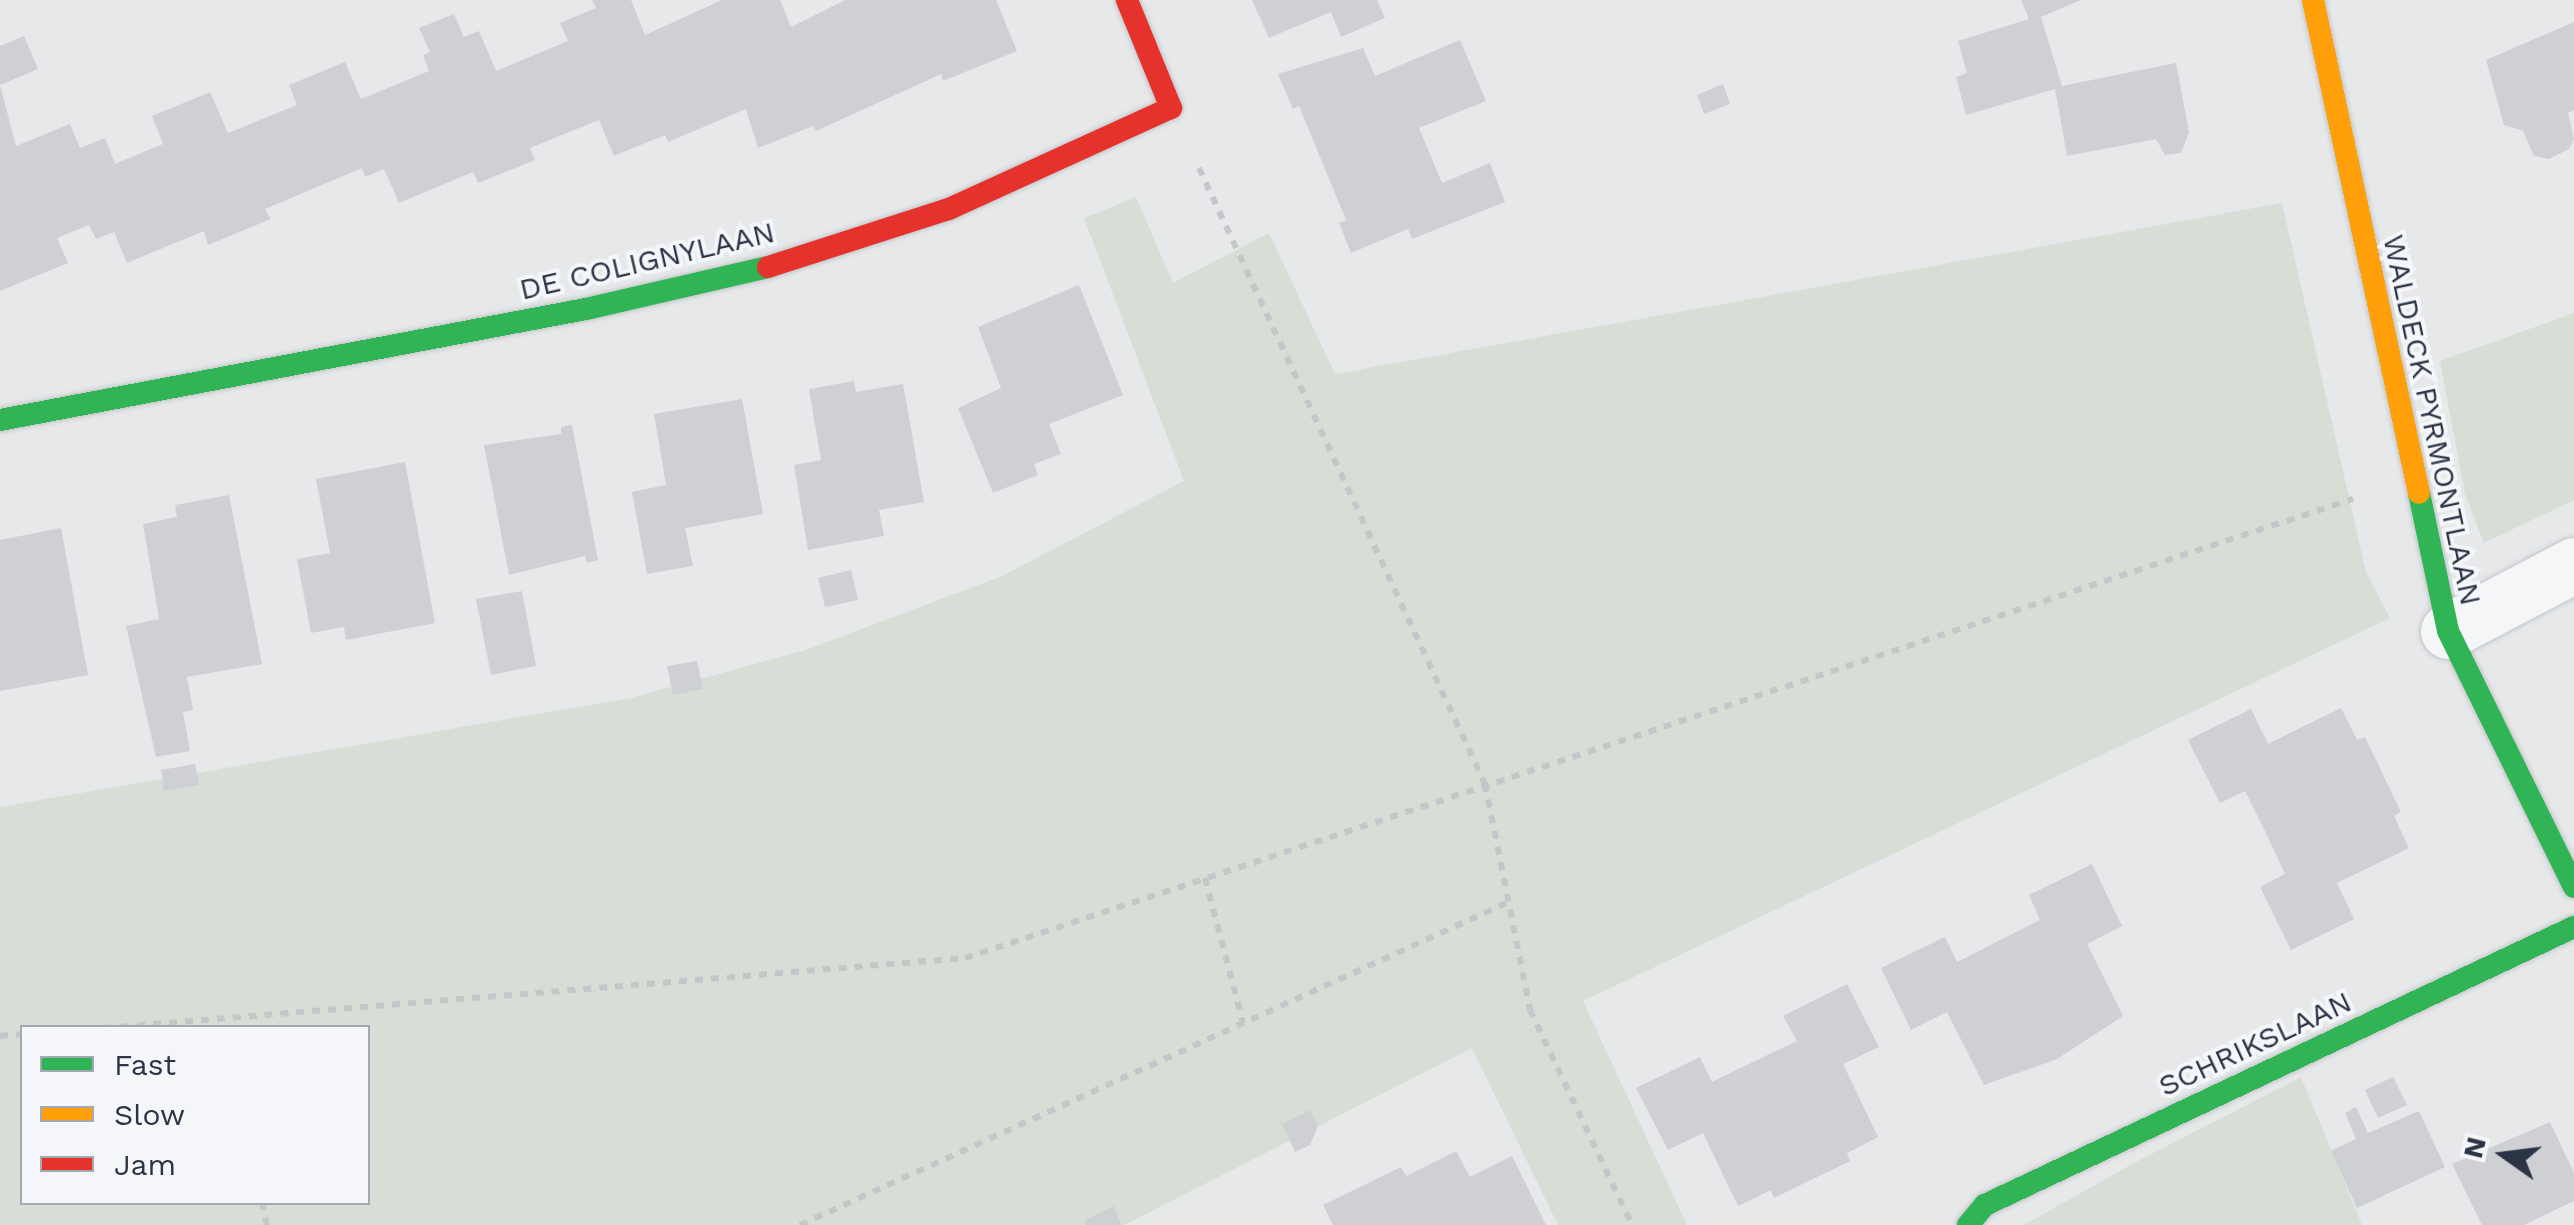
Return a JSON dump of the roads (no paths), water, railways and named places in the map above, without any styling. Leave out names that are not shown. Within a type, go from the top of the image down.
[{"type":"street","name":"DE COLIGNYLAAN","points":[[0,420],[586,309],[780,264],[949,209],[1171,108],[1126,0]]},
{"type":"street","name":"WALDECK PYRMONTLAAN","points":[[2313,0],[2411,480],[2448,630],[2574,887]]},
{"type":"street","points":[[2448,630],[2574,565]]},
{"type":"street","name":"SCHRIKSLAAN","points":[[1968,1225],[1985,1205],[2574,927]]}]
